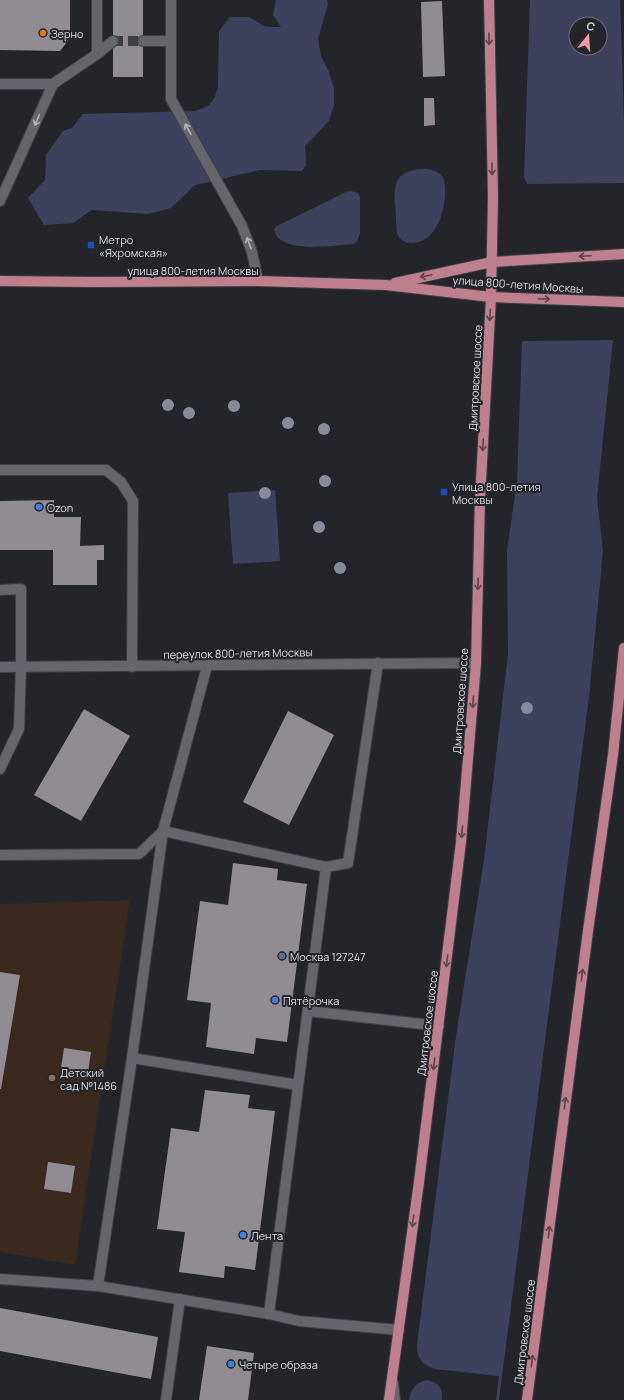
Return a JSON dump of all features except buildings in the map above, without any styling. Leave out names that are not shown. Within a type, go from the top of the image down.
[{"type":"main road","name":"Дмитровское шоссе","points":[[389,1400],[439,1026],[461,842],[476,663],[480,499],[492,262],[489,0]]},
{"type":"main road","name":"улица 800-летия Москвы","points":[[386,285],[492,262],[624,254]]},
{"type":"main road","name":"улица 800-летия Москвы","points":[[0,281],[258,281],[386,285],[491,297],[624,302]]},
{"type":"main road","name":"Дмитровское шоссе","points":[[527,1398],[588,932],[613,755],[624,648]]},
{"type":"street","points":[[97,0],[97,54]]},
{"type":"street","points":[[171,0],[171,99],[242,226],[252,252],[258,281]]},
{"type":"street","points":[[0,201],[53,84],[97,54],[113,41]]},
{"type":"street","points":[[143,41],[171,41]]},
{"type":"street","points":[[0,84],[53,84]]},
{"type":"street","points":[[0,470],[106,470],[121,482],[133,501],[132,667]]},
{"type":"street","points":[[0,590],[21,590],[19,729],[0,769]]},
{"type":"street","points":[[163,831],[326,867],[348,863],[378,663]]},
{"type":"street","name":"переулок 800-летия Москвы","points":[[0,667],[476,663]]},
{"type":"street","points":[[98,1286],[132,1058],[163,831],[207,666]]},
{"type":"street","points":[[0,855],[139,854],[163,831]]},
{"type":"street","points":[[269,1314],[326,867]]},
{"type":"street","points":[[308,1011],[439,1026]]},
{"type":"street","points":[[132,1058],[298,1085]]},
{"type":"street","points":[[0,1279],[98,1286],[269,1314],[299,1321],[399,1330]]},
{"type":"street","points":[[166,1400],[180,1299]]},
{"type":"street","points":[[392,1377],[395,1400]]},
{"type":"shaded area","points":[[276,0],[327,0],[328,4],[318,39],[321,56],[329,72],[334,88],[334,105],[329,121],[305,146],[306,165],[302,171],[260,170],[195,185],[171,208],[148,214],[92,210],[73,223],[44,225],[28,198],[45,180],[46,155],[63,131],[72,128],[83,114],[196,111],[208,106],[215,97],[218,86],[219,31],[230,17],[249,17],[266,27],[281,27],[273,15]]},
{"type":"shaded area","points":[[530,0],[620,0],[624,122],[624,183],[527,184],[524,177]]},
{"type":"shaded area","points":[[419,169],[434,171],[443,177],[445,187],[444,204],[439,222],[428,237],[421,241],[409,243],[403,241],[397,234],[395,191],[398,180],[401,176],[405,173]]},
{"type":"shaded area","points":[[351,191],[358,193],[360,198],[360,233],[357,242],[354,244],[308,247],[286,242],[278,237],[274,229],[277,226],[346,192]]},
{"type":"shaded area","points":[[613,340],[597,498],[603,551],[589,697],[499,1400],[496,1400],[499,1376],[435,1369],[421,1360],[418,1354],[417,1345],[456,1036],[484,860],[508,654],[507,551],[517,481],[522,341]]},
{"type":"shaded area","points":[[275,490],[280,561],[233,564],[228,493]]},
{"type":"shaded area","name":"Детский сад №1486","points":[[130,900],[75,1265],[0,1252],[0,904]]},
{"type":"shaded area","points":[[427,1380],[434,1382],[439,1386],[442,1392],[442,1400],[409,1400],[414,1387]]},
{"type":"tunnel","points":[[113,41],[143,41]]},
{"type":"place","name":"Зерно","points":[[43,33]]},
{"type":"place","name":"Метро «Яхромская»","points":[[91,245]]},
{"type":"place","name":"Улица 800-летия Москвы","points":[[444,492]]},
{"type":"place","name":"Ozon","points":[[39,507]]},
{"type":"place","name":"Москва 127247","points":[[282,956]]},
{"type":"place","name":"Пятёрочка","points":[[275,1000]]},
{"type":"place","name":"Детский сад №1486","points":[[52,1078]]},
{"type":"place","name":"Лента","points":[[243,1235]]},
{"type":"place","name":"Четыре образа","points":[[231,1364]]}]
